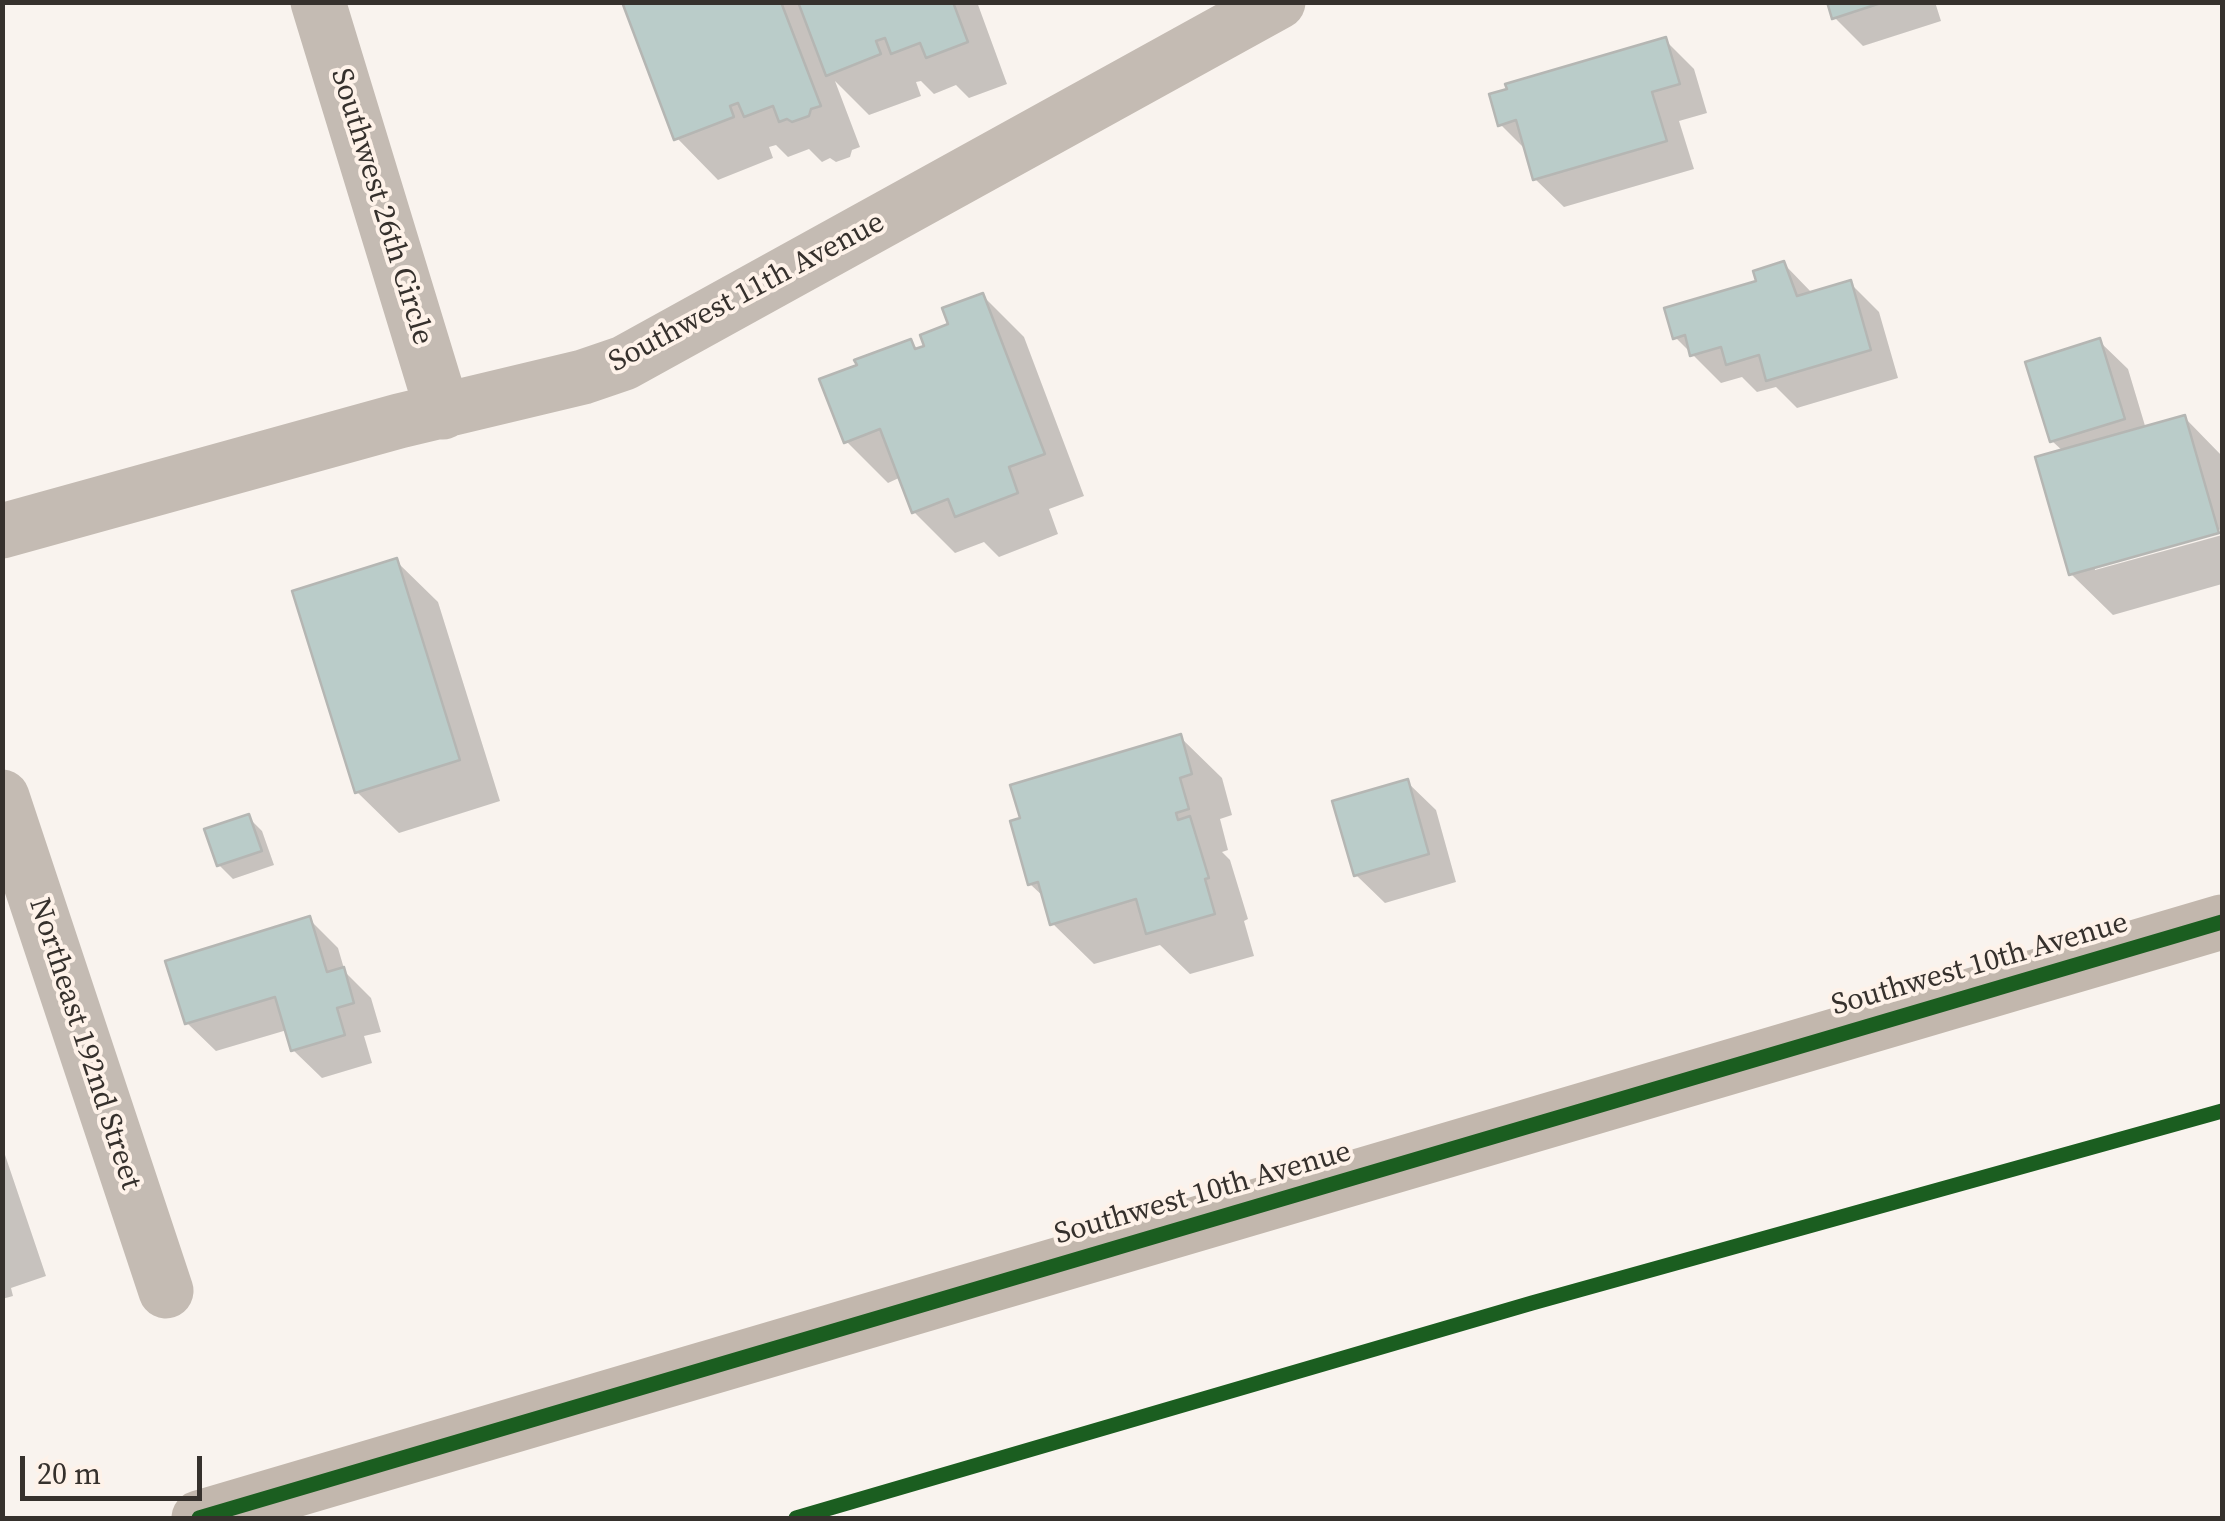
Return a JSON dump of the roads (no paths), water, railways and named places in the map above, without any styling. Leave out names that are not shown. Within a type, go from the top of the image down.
[{"type":"highway","name":"Southwest 10th Avenue","points":[[199,1518],[261,1510],[2222,922]]},
{"type":"street","name":"Southwest 26th Circle","points":[[318,2],[443,412]]},
{"type":"street","name":"Southwest 11th Avenue","points":[[2,530],[502,399],[624,363],[1278,2]]},
{"type":"street","name":"Northeast 192nd Street","points":[[2,797],[166,1291]]}]
